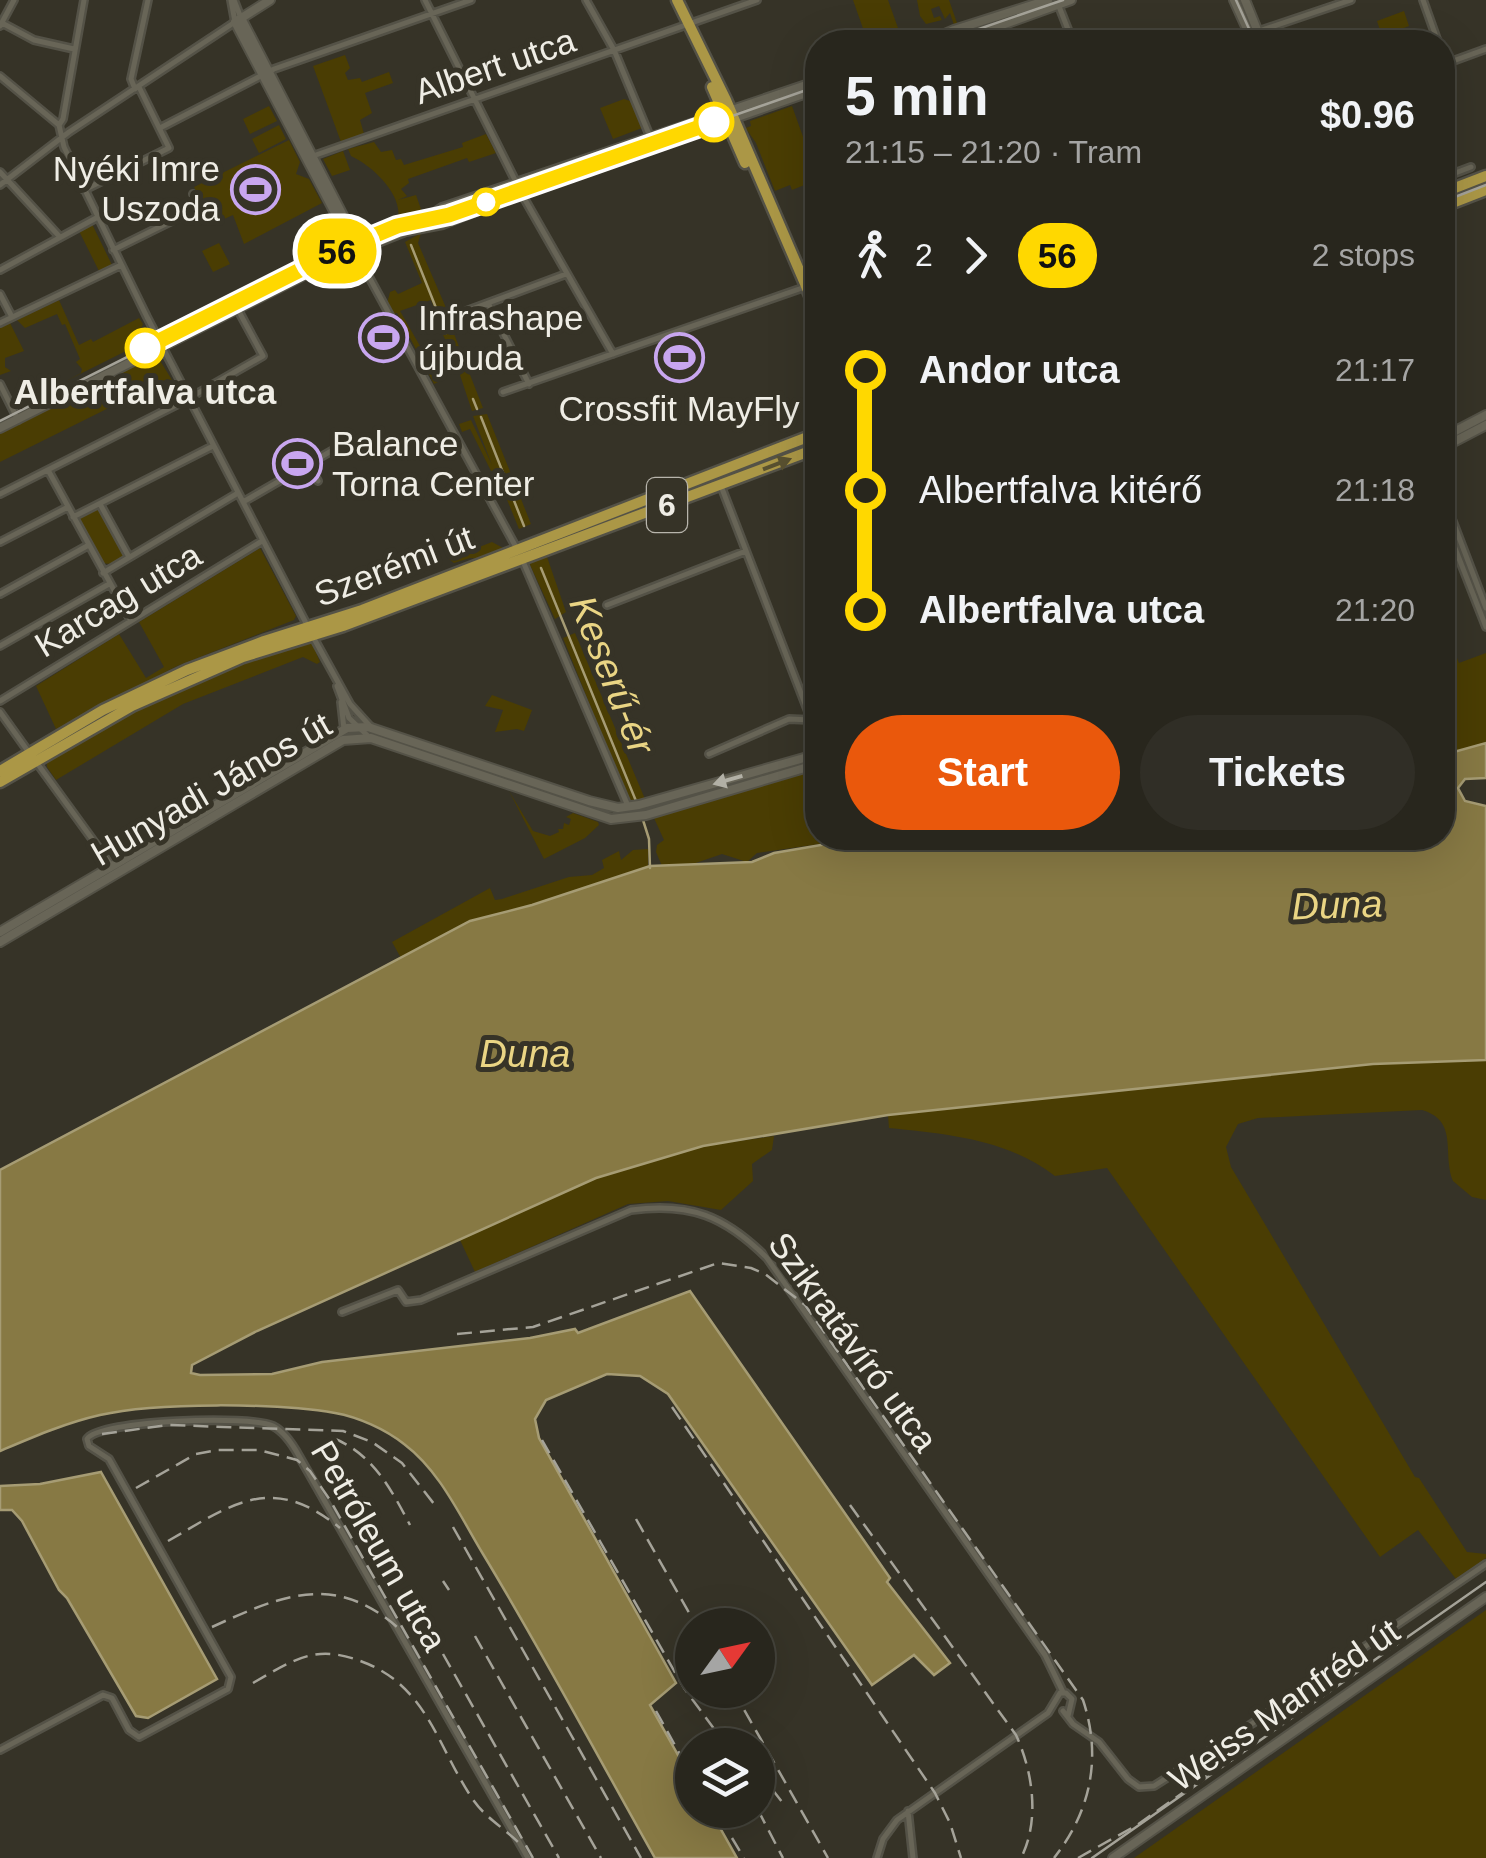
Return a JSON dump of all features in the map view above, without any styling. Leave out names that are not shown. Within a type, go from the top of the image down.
[{"type":"main road","points":[[270,0],[238,20],[352,235],[355,251]]},
{"type":"main road","points":[[677,0],[805,286]]},
{"type":"main road","points":[[954,30],[1048,0]]},
{"type":"main road","points":[[989,30],[1071,0]]},
{"type":"main road","points":[[1234,0],[1250,30]]},
{"type":"main road","points":[[1246,0],[1252,30]]},
{"type":"main road","points":[[0,428],[355,251],[406,231],[443,224],[805,86]]},
{"type":"main road","points":[[406,231],[442,208],[516,182],[805,93]]},
{"type":"main road","points":[[522,194],[526,182],[546,173]]},
{"type":"main road","points":[[1455,187],[1486,176]]},
{"type":"main road","points":[[1455,202],[1486,190]]},
{"type":"main road","points":[[1455,431],[1486,415]]},
{"type":"main road","points":[[1455,441],[1486,425]]},
{"type":"main road","name":"Szerémi út","points":[[519,554],[805,438]]},
{"type":"main road","name":"Szerémi út","points":[[0,782],[103,710],[187,670],[310,632],[362,610],[805,453]]},
{"type":"main road","points":[[343,740],[351,726]]},
{"type":"main road","name":"Hunyadi János út","points":[[0,942],[25,922],[114,869],[153,852],[351,726],[439,750],[596,804],[628,807]]},
{"type":"main road","name":"Hunyadi János út","points":[[257,785],[343,740],[372,733],[436,760],[603,818],[631,818]]},
{"type":"main road","points":[[436,760],[439,750]]},
{"type":"main road","points":[[628,807],[805,756]]},
{"type":"main road","name":"Szerémi út","points":[[0,770],[32,757]]},
{"type":"main road","points":[[458,768],[462,758]]},
{"type":"main road","points":[[631,818],[805,768]]},
{"type":"main road","name":"Hunyadi János út","points":[[114,869],[161,836],[206,815]]},
{"type":"main road","points":[[139,849],[153,852],[161,836]]},
{"type":"main road","name":"Hunyadi János út","points":[[0,932],[25,922]]},
{"type":"main road","name":"Weiss Manfréd út","points":[[1113,1858],[1486,1597]]},
{"type":"street","points":[[14,0],[1,24],[34,40],[75,49]]},
{"type":"street","points":[[59,125],[84,0]]},
{"type":"street","points":[[84,190],[169,148],[131,80],[148,0]]},
{"type":"street","points":[[0,185],[62,138],[238,20],[232,0]]},
{"type":"street","points":[[425,0],[522,194],[613,354]]},
{"type":"street","points":[[160,128],[266,74],[471,0]]},
{"type":"street","points":[[586,0],[614,50],[652,138]]},
{"type":"street","name":"Albert utca","points":[[308,158],[757,0]]},
{"type":"street","points":[[1267,30],[1331,3],[1351,0]]},
{"type":"street","points":[[1423,0],[1434,30]]},
{"type":"street","points":[[1058,4],[1068,30]]},
{"type":"street","points":[[1455,60],[1486,50]]},
{"type":"street","points":[[0,76],[59,125],[120,266],[331,671],[372,733]]},
{"type":"street","points":[[1455,173],[1471,167]]},
{"type":"street","points":[[0,172],[59,236]]},
{"type":"street","points":[[193,194],[207,220]]},
{"type":"street","points":[[113,250],[200,207]]},
{"type":"street","points":[[0,270],[98,217]]},
{"type":"street","points":[[355,251],[519,554],[631,818]]},
{"type":"street","points":[[0,323],[120,266]]},
{"type":"street","points":[[462,312],[567,274]]},
{"type":"street","points":[[502,392],[805,286]]},
{"type":"street","points":[[0,294],[12,317]]},
{"type":"street","points":[[488,303],[529,384]]},
{"type":"street","points":[[0,494],[190,398],[263,356],[236,307]]},
{"type":"street","points":[[172,365],[171,346],[176,337]]},
{"type":"street","points":[[0,384],[18,420]]},
{"type":"street","points":[[73,518],[214,446]]},
{"type":"street","points":[[243,502],[334,450]]},
{"type":"street","points":[[308,464],[318,481]]},
{"type":"street","points":[[48,470],[131,621]]},
{"type":"street","points":[[721,485],[805,704]]},
{"type":"street","points":[[103,573],[238,492]]},
{"type":"street","points":[[100,504],[129,557]]},
{"type":"street","points":[[0,542],[68,507]]},
{"type":"street","points":[[1455,526],[1486,608]]},
{"type":"street","name":"Karcag utca","points":[[0,702],[263,540]]},
{"type":"street","points":[[0,594],[88,546]]},
{"type":"street","points":[[1455,548],[1486,628]]},
{"type":"street","points":[[607,605],[746,550]]},
{"type":"street","points":[[0,646],[109,584]]},
{"type":"street","points":[[331,671],[351,726]]},
{"type":"street","points":[[340,701],[351,726]]},
{"type":"street","points":[[350,704],[351,726]]},
{"type":"street","points":[[0,712],[114,869]]},
{"type":"street","points":[[709,754],[788,719],[805,720]]},
{"type":"street","name":"Szikratávíró utca","points":[[342,1312],[398,1290],[406,1302],[421,1300],[631,1210],[658,1206],[710,1215],[747,1238],[767,1258],[1045,1654],[1060,1683],[1063,1710]]},
{"type":"street","name":"Petróleum utca","points":[[0,1750],[103,1694],[112,1698],[133,1734],[145,1736],[228,1689],[232,1682],[109,1459],[89,1446],[88,1435],[115,1427],[167,1421],[266,1423],[285,1436],[528,1858]]},
{"type":"street","points":[[1063,1710],[1073,1724],[1099,1742],[1128,1780],[1139,1787],[1154,1786],[1254,1724],[1486,1564]]},
{"type":"street","points":[[877,1858],[888,1831],[908,1811],[1048,1713],[1063,1710],[1072,1698],[1061,1693]]},
{"type":"street","points":[[908,1811],[913,1858]]},
{"type":"shaded area","points":[[853,0],[888,0],[899,30],[864,30]]},
{"type":"shaded area","points":[[917,0],[949,0],[957,23],[954,25],[950,13],[945,19],[939,6],[931,9],[934,18],[940,16],[942,20],[926,24]]},
{"type":"shaded area","points":[[1404,11],[1409,26],[1380,30],[1377,21]]},
{"type":"shaded area","points":[[345,55],[350,68],[345,73],[348,80],[360,78],[362,82],[389,72],[393,83],[365,93],[372,113],[360,120],[364,134],[341,142],[313,66]]},
{"type":"shaded area","points":[[624,99],[630,101],[642,128],[613,139],[600,108]]},
{"type":"shaded area","points":[[269,106],[277,121],[250,134],[243,119]]},
{"type":"shaded area","points":[[792,106],[805,142],[805,185],[775,191],[756,143],[747,130],[754,147],[749,149],[740,130],[751,126],[750,121]]},
{"type":"shaded area","points":[[279,125],[286,139],[259,153],[252,139]]},
{"type":"shaded area","points":[[486,134],[496,153],[469,162],[467,158],[408,179],[409,183],[401,189],[407,196],[398,200],[416,195],[422,212],[398,219],[391,191],[348,149],[374,142],[381,152],[392,150],[396,160],[401,159],[404,165],[463,147],[462,143]]},
{"type":"shaded area","name":"Nyéki Imre Uszoda","points":[[289,140],[300,162],[296,174],[309,179],[322,203],[244,244],[233,215],[213,224],[194,187]]},
{"type":"shaded area","points":[[343,151],[350,170],[332,176],[323,159]]},
{"type":"shaded area","points":[[92,224],[112,265],[99,271],[79,231]]},
{"type":"shaded area","points":[[421,233],[418,243],[447,310],[452,309],[464,318],[449,321],[483,408],[472,411],[462,373],[436,321],[439,319],[431,300],[400,311],[440,381],[434,384],[397,313],[393,314],[387,304],[390,292],[395,290],[398,294],[422,283],[405,242]]},
{"type":"shaded area","points":[[219,243],[230,264],[213,272],[202,251]]},
{"type":"shaded area","points":[[59,300],[79,345],[91,339],[93,342],[139,318],[143,324],[134,347],[66,381],[82,369],[76,362],[80,359],[65,324],[57,314],[25,328],[17,320]]},
{"type":"shaded area","points":[[10,323],[24,351],[5,358],[5,367],[11,371],[0,375],[0,328]]},
{"type":"shaded area","points":[[156,354],[172,380],[167,379],[0,462],[0,434]]},
{"type":"shaded area","points":[[487,414],[531,524],[519,529],[495,470],[491,471],[470,429],[462,432],[459,424],[471,420],[492,465],[473,416]]},
{"type":"shaded area","points":[[805,441],[805,449],[628,512]]},
{"type":"shaded area","points":[[98,509],[125,555],[111,564],[101,563],[77,520]]},
{"type":"shaded area","points":[[492,542],[507,550],[485,559],[454,563],[449,559]]},
{"type":"shaded area","points":[[260,548],[296,616],[294,620],[177,666],[56,729],[36,686],[119,634],[146,678],[164,667],[139,622]]},
{"type":"shaded area","points":[[546,554],[566,612],[555,619],[530,565]]},
{"type":"shaded area","points":[[575,633],[645,799],[629,802],[563,638]]},
{"type":"shaded area","points":[[307,641],[312,643],[320,662],[317,664],[303,657],[183,704],[56,780],[47,767],[47,760],[134,708],[244,661]]},
{"type":"shaded area","points":[[1486,653],[1486,743],[1455,752],[1455,659],[1459,663]]},
{"type":"shaded area","points":[[492,695],[532,710],[524,731],[495,732],[503,710],[485,706]]},
{"type":"shaded area","points":[[805,761],[658,809],[637,813],[637,809]]},
{"type":"shaded area","points":[[805,774],[805,846],[757,853],[747,862],[722,854],[687,866],[662,866],[656,852],[657,845],[664,840],[654,818]]},
{"type":"shaded area","points":[[509,791],[533,831],[550,836],[559,832],[564,823],[569,825],[571,819],[566,817],[573,813],[599,825],[585,838],[544,859]]},
{"type":"shaded area","points":[[648,849],[648,866],[471,921],[401,958],[392,942],[490,888],[495,900],[502,899],[569,877],[592,875],[604,868],[602,860],[619,851],[621,860],[633,850]]},
{"type":"shaded area","points":[[1486,1060],[1486,1200],[1472,1197],[1453,1181],[1445,1130],[1434,1115],[1422,1110],[1258,1118],[1238,1124],[1226,1147],[1231,1167],[1415,1477],[1467,1552],[1486,1554],[1486,1558],[1456,1579],[1418,1530],[1380,1557],[1107,1168],[1055,1176],[997,1146],[889,1128],[888,1115],[1373,1064]]},
{"type":"shaded area","points":[[774,1136],[772,1150],[752,1164],[753,1181],[721,1210],[668,1201],[628,1204],[475,1272],[460,1240],[596,1178],[703,1146]]},
{"type":"shaded area","points":[[1486,1610],[1486,1858],[1134,1858]]},
{"type":"water","name":"Duna","points":[[1486,743],[1486,778],[1465,779],[1458,788],[1465,801],[1486,806],[1486,1060],[1373,1064],[888,1115],[703,1146],[596,1178],[257,1331],[192,1365],[191,1373],[200,1375],[272,1374],[322,1362],[530,1338],[575,1329],[578,1333],[690,1291],[890,1578],[887,1582],[950,1663],[934,1675],[914,1655],[872,1685],[668,1394],[640,1376],[607,1374],[546,1400],[535,1419],[539,1438],[675,1681],[650,1705],[675,1750],[675,1828],[720,1828],[737,1858],[655,1858],[448,1495],[417,1455],[380,1429],[344,1415],[282,1407],[152,1408],[87,1418],[0,1451],[0,1170],[470,921],[650,866],[752,862],[805,848],[1455,850],[1455,752]]},
{"type":"water","points":[[101,1472],[217,1679],[148,1718],[136,1716],[22,1521],[12,1510],[0,1510],[0,1486],[40,1484]]},
{"type":"waterway","name":"Keserű-ér","points":[[411,245],[446,333]]},
{"type":"waterway","name":"Keserű-ér","points":[[473,399],[477,409]]},
{"type":"waterway","name":"Keserű-ér","points":[[481,417],[524,526]]},
{"type":"waterway","name":"Keserű-ér","points":[[541,568],[636,801]]},
{"type":"waterway","name":"Keserű-ér","points":[[643,820],[649,839],[650,868]]},
{"type":"tram line","points":[[976,30],[1063,0]]},
{"type":"tram line","points":[[1236,0],[1250,30]]},
{"type":"tram line","points":[[0,421],[342,249],[402,224],[449,215],[805,91]]},
{"type":"tram line","name":"56","points":[[145,348],[342,249],[397,226],[449,215],[714,122]]},
{"type":"tram line","points":[[1455,197],[1486,185]]},
{"type":"tram line","points":[[1092,1858],[1486,1582]]},
{"type":"railway","points":[[457,1334],[533,1327],[718,1263],[765,1274],[805,1305],[1083,1700],[1092,1742],[1090,1783],[1077,1822],[1054,1858]]},
{"type":"railway","points":[[672,1407],[935,1793],[961,1858]]},
{"type":"railway","points":[[102,1434],[168,1425],[343,1431],[372,1442],[402,1463],[438,1509]]},
{"type":"railway","points":[[333,1438],[370,1463],[410,1525]]},
{"type":"railway","points":[[542,1440],[684,1688],[713,1728]]},
{"type":"railway","points":[[136,1488],[196,1454],[218,1450],[259,1450],[297,1460],[310,1471],[533,1858]]},
{"type":"railway","points":[[168,1541],[233,1506],[273,1498],[294,1501],[340,1528]]},
{"type":"railway","points":[[850,1505],[1016,1735],[1027,1765],[1032,1796],[1031,1828],[1021,1858]]},
{"type":"railway","points":[[636,1519],[686,1608]]},
{"type":"railway","points":[[453,1527],[641,1858]]},
{"type":"railway","points":[[376,1536],[380,1543]]},
{"type":"railway","points":[[443,1581],[449,1590]]},
{"type":"railway","points":[[212,1627],[283,1599],[328,1594],[350,1599],[397,1627]]},
{"type":"railway","points":[[412,1599],[417,1608]]},
{"type":"railway","points":[[475,1636],[601,1858]]},
{"type":"railway","points":[[253,1683],[296,1660],[322,1654],[351,1658],[389,1675],[431,1723],[474,1801],[519,1843]]},
{"type":"railway","points":[[443,1654],[559,1858]]},
{"type":"railway","points":[[743,1708],[828,1858]]},
{"type":"railway","points":[[656,1711],[675,1745]]},
{"type":"railway","points":[[1078,1858],[1137,1825],[1249,1746]]},
{"type":"railway","points":[[775,1793],[786,1807]]},
{"type":"railway","points":[[767,1828],[783,1858]]},
{"type":"railway","points":[[732,1838],[744,1858]]},
{"type":"place","name":"Nyéki Imre Uszoda","points":[[255,189]]},
{"type":"place","name":"Infrashape újbuda","points":[[383,338]]},
{"type":"place","name":"Albertfalva utca","points":[[145,348]]},
{"type":"place","name":"Crossfit MayFly","points":[[679,357]]},
{"type":"place","name":"Balance Torna Center","points":[[297,464]]}]
